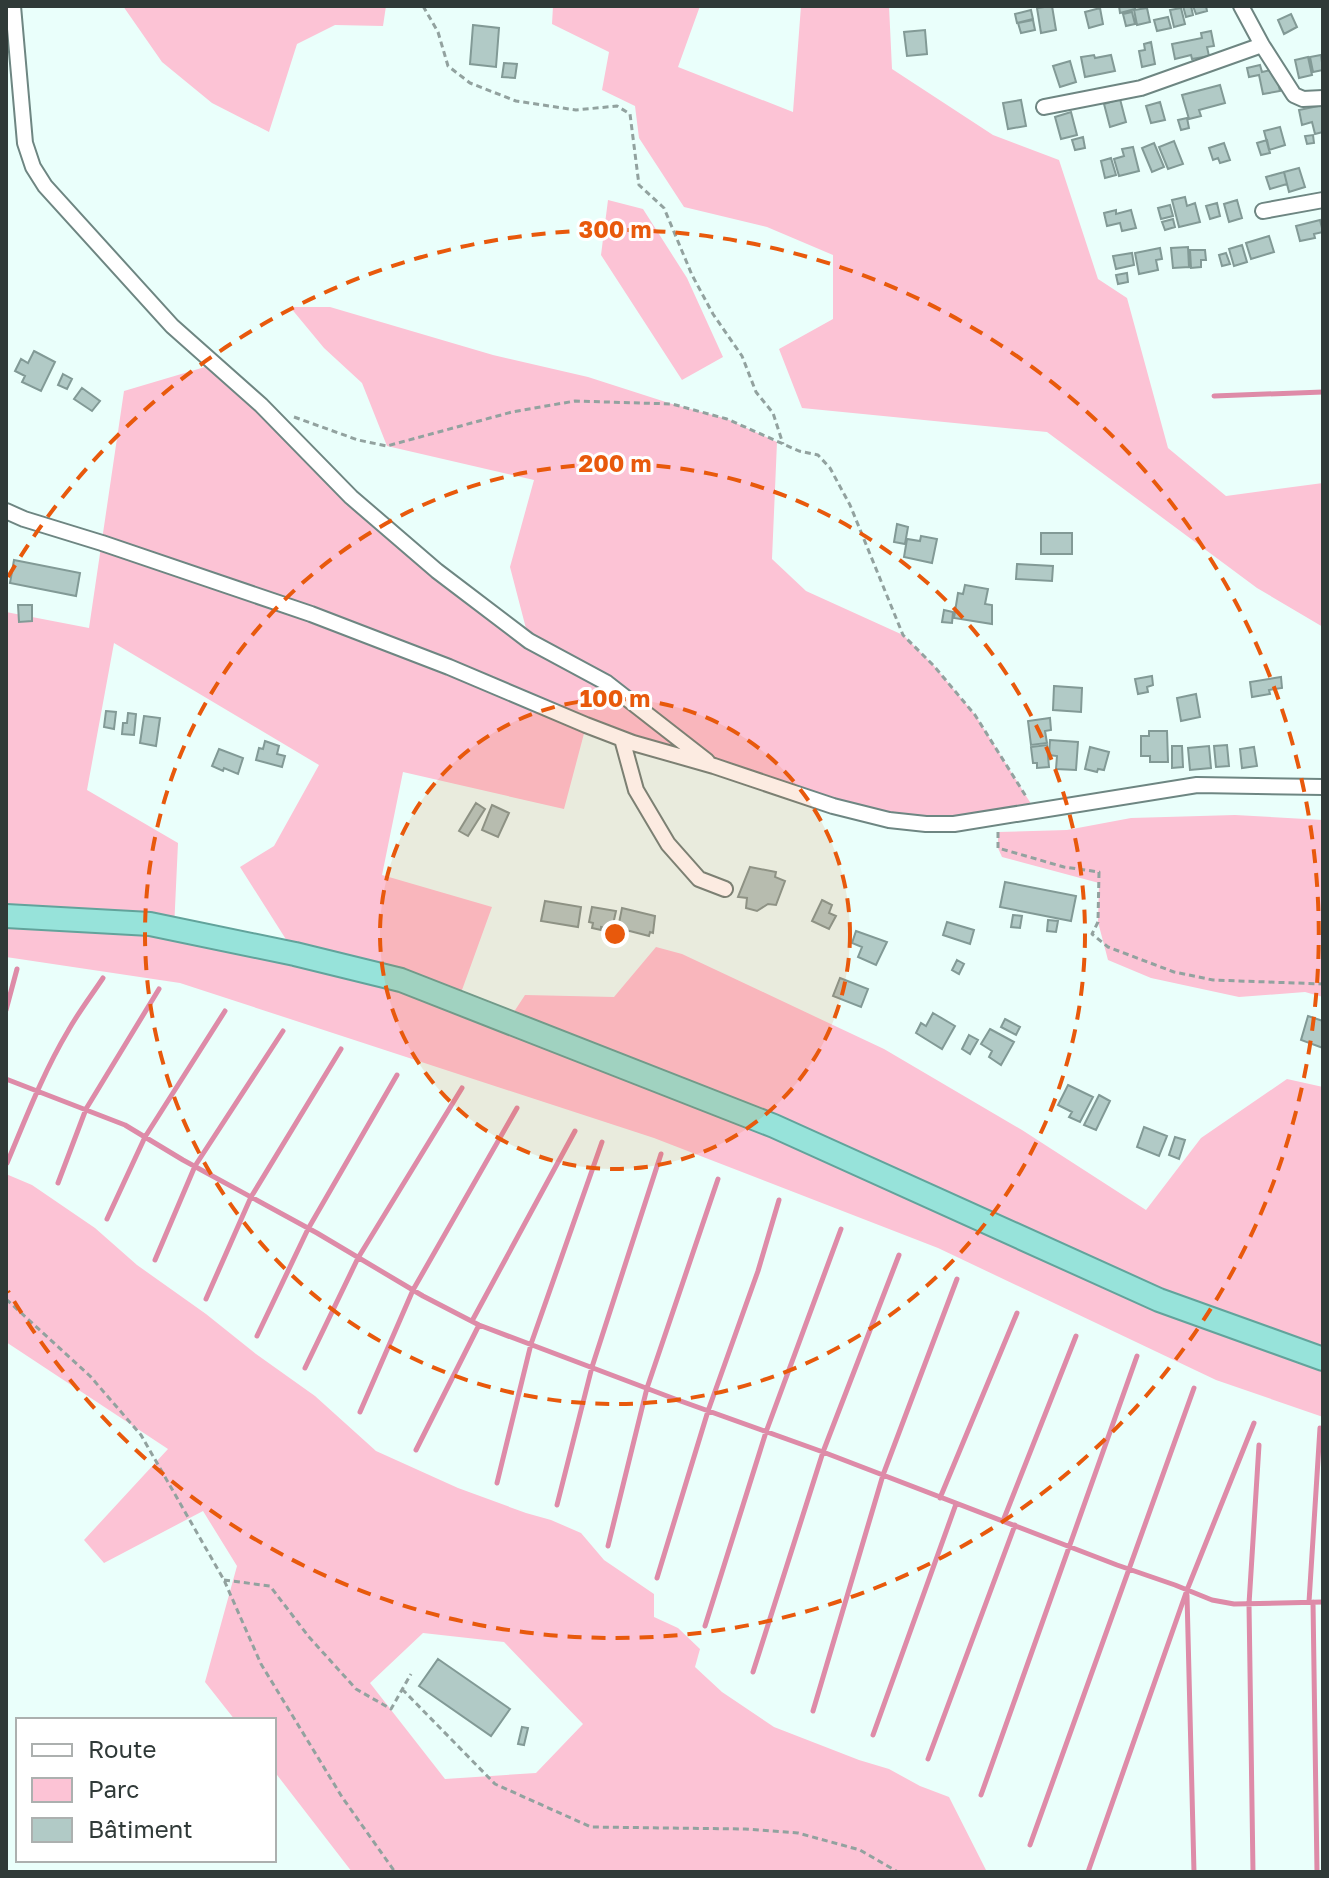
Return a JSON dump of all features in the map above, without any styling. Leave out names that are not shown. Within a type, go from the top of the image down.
[{"type":"highway","points":[[6,916],[150,924],[401,980],[774,1126],[1159,1300],[1323,1359]]},
{"type":"street","points":[[13,6],[25,143],[33,167],[45,186],[161,314],[261,405],[351,497],[437,571],[529,641],[607,683],[714,766]]},
{"type":"street","points":[[1241,6],[1294,95],[1303,99],[1323,98]]},
{"type":"street","points":[[1044,107],[1141,88],[1262,45]]},
{"type":"street","points":[[1263,211],[1323,200]]},
{"type":"street","points":[[6,511],[311,614],[622,739],[833,806],[889,820],[954,824],[1197,785],[1323,787]]},
{"type":"street","points":[[622,739],[636,790],[668,844],[699,879],[725,889]]},
{"type":"path","points":[[423,6],[438,32],[448,66],[470,83],[516,101],[576,110],[617,106],[630,114],[639,185],[664,208],[692,275],[713,314],[742,356],[756,392],[773,413],[783,444]]},
{"type":"path","points":[[288,415],[358,440],[387,446],[512,412],[575,401],[672,404],[727,419],[799,451],[818,455],[830,468],[850,505],[903,635],[975,715],[1035,810]]},
{"type":"path","points":[[1000,816],[998,848],[1064,867],[1099,872],[1098,922],[1092,934],[1108,947],[1174,972],[1213,980],[1323,984]]},
{"type":"path","points":[[6,1299],[90,1376],[141,1435],[224,1580],[261,1664],[342,1797],[395,1872]]},
{"type":"path","points":[[224,1580],[270,1586],[309,1637],[356,1689],[391,1709],[411,1674]]},
{"type":"path","points":[[402,1689],[495,1784],[591,1827],[745,1829],[798,1833],[860,1850],[898,1872]]},
{"type":"green space","points":[[123,6],[386,6],[383,26],[335,25],[297,44],[269,132],[212,103],[162,62]]},
{"type":"green space","points":[[553,6],[700,6],[678,67],[793,112],[801,6],[889,6],[892,69],[993,135],[1059,160],[1098,279],[1127,298],[1168,448],[1226,496],[1323,483],[1323,627],[1257,588],[1047,432],[802,408],[779,349],[833,319],[833,255],[767,227],[684,207],[639,138],[635,106],[602,90],[609,52],[552,24]]},
{"type":"green space","points":[[608,200],[643,209],[687,278],[723,357],[682,380],[601,255]]},
{"type":"green space","points":[[290,307],[330,307],[493,355],[588,377],[727,419],[777,442],[772,559],[806,591],[903,635],[975,715],[1035,810],[954,824],[889,820],[586,726],[564,809],[403,772],[382,875],[492,907],[458,1001],[508,1021],[525,995],[614,997],[656,947],[682,954],[884,1049],[1022,1130],[1146,1210],[1201,1138],[1287,1079],[1323,1087],[1323,1417],[1216,1380],[938,1248],[654,1138],[180,983],[6,957],[6,612],[89,628],[124,391],[215,364],[351,497],[529,640],[510,567],[534,480],[387,446],[362,383],[324,348]],"holes":[[[114,643],[319,765],[274,846],[240,867],[294,952],[174,929],[178,843],[87,790]]]},
{"type":"green space","points":[[1235,815],[1323,820],[1323,997],[1305,992],[1239,997],[1151,978],[1108,960],[1098,922],[1099,883],[1002,857],[998,848],[998,832],[1067,830],[1131,818]]},
{"type":"green space","points":[[6,1174],[32,1185],[95,1228],[137,1265],[315,1396],[376,1451],[458,1488],[581,1533],[604,1560],[654,1594],[654,1617],[678,1628],[700,1649],[695,1667],[722,1692],[774,1727],[889,1769],[949,1797],[987,1872],[352,1872],[276,1774],[276,1718],[233,1718],[205,1682],[237,1566],[203,1511],[104,1563],[84,1540],[168,1449],[6,1342]],"holes":[[[423,1633],[504,1642],[583,1724],[536,1773],[445,1779],[370,1683]]]},
{"type":"building","points":[[1052,6],[1056,30],[1041,33],[1037,8]]},
{"type":"building","points":[[1119,6],[1135,6],[1135,9],[1120,13]]},
{"type":"building","points":[[1183,6],[1191,6],[1193,15],[1186,17]]},
{"type":"building","points":[[1193,6],[1206,6],[1207,11],[1196,14]]},
{"type":"building","points":[[1100,8],[1103,24],[1089,28],[1085,12]]},
{"type":"building","points":[[1147,8],[1150,22],[1137,25],[1134,10]]},
{"type":"building","points":[[1181,8],[1185,24],[1174,27],[1170,10]]},
{"type":"building","points":[[1031,10],[1033,19],[1017,23],[1015,14]]},
{"type":"building","points":[[1132,12],[1135,24],[1126,26],[1123,14]]},
{"type":"building","points":[[1291,14],[1297,27],[1284,34],[1278,20]]},
{"type":"building","points":[[1168,17],[1171,28],[1157,31],[1154,20]]},
{"type":"building","points":[[1033,20],[1035,30],[1021,33],[1018,23]]},
{"type":"building","points":[[473,25],[499,28],[496,67],[470,64]]},
{"type":"building","points":[[925,30],[927,54],[907,56],[904,32]]},
{"type":"building","points":[[1211,31],[1214,46],[1207,47],[1209,56],[1192,59],[1191,55],[1175,59],[1172,44],[1202,38],[1201,33]]},
{"type":"building","points":[[1151,42],[1155,64],[1142,67],[1139,51],[1145,50],[1144,44]]},
{"type":"building","points":[[1094,55],[1095,58],[1111,55],[1115,71],[1085,77],[1081,57]]},
{"type":"building","points":[[1321,55],[1323,70],[1313,72],[1310,57]]},
{"type":"building","points":[[1308,57],[1312,75],[1299,78],[1295,60]]},
{"type":"building","points":[[1070,61],[1076,82],[1060,87],[1053,66]]},
{"type":"building","points":[[504,63],[517,64],[515,78],[502,77]]},
{"type":"building","points":[[1260,65],[1262,72],[1275,69],[1280,91],[1263,94],[1259,75],[1249,77],[1247,68]]},
{"type":"building","points":[[1220,85],[1225,103],[1199,110],[1201,116],[1189,119],[1182,95]]},
{"type":"building","points":[[1120,99],[1126,122],[1110,127],[1104,104]]},
{"type":"building","points":[[1021,100],[1026,126],[1008,129],[1003,103]]},
{"type":"building","points":[[1160,102],[1165,120],[1151,123],[1146,106]]},
{"type":"building","points":[[1323,105],[1323,132],[1315,134],[1312,122],[1302,125],[1299,110]]},
{"type":"building","points":[[1071,112],[1077,135],[1061,139],[1055,117]]},
{"type":"building","points":[[1187,118],[1189,128],[1181,130],[1178,120]]},
{"type":"building","points":[[1280,127],[1285,145],[1269,150],[1264,131]]},
{"type":"building","points":[[1313,135],[1314,143],[1307,144],[1305,136]]},
{"type":"building","points":[[1083,137],[1085,148],[1075,150],[1072,140]]},
{"type":"building","points":[[1267,140],[1270,153],[1261,155],[1257,143]]},
{"type":"building","points":[[1174,141],[1183,164],[1168,169],[1159,147]]},
{"type":"building","points":[[1154,143],[1164,167],[1152,172],[1142,148]]},
{"type":"building","points":[[1224,143],[1230,160],[1220,163],[1218,158],[1213,160],[1209,148]]},
{"type":"building","points":[[1133,147],[1139,171],[1119,176],[1114,159],[1124,156],[1122,149]]},
{"type":"building","points":[[1111,158],[1116,175],[1105,178],[1101,161]]},
{"type":"building","points":[[1299,168],[1305,187],[1289,192],[1284,172]]},
{"type":"building","points":[[1284,172],[1287,184],[1270,189],[1266,177]]},
{"type":"building","points":[[1185,197],[1187,206],[1195,203],[1200,222],[1179,227],[1172,200]]},
{"type":"building","points":[[1237,200],[1242,218],[1229,222],[1224,204]]},
{"type":"building","points":[[1217,203],[1220,216],[1210,219],[1206,206]]},
{"type":"building","points":[[1170,205],[1173,216],[1161,219],[1158,208]]},
{"type":"building","points":[[1116,210],[1116,214],[1131,210],[1136,228],[1122,231],[1120,223],[1107,226],[1104,213]]},
{"type":"building","points":[[1173,219],[1175,227],[1165,230],[1162,222]]},
{"type":"building","points":[[1320,220],[1323,232],[1314,234],[1315,238],[1300,241],[1296,226]]},
{"type":"building","points":[[1269,236],[1274,252],[1251,259],[1246,243]]},
{"type":"building","points":[[1242,245],[1247,262],[1234,266],[1229,249]]},
{"type":"building","points":[[1188,247],[1189,267],[1173,268],[1171,248]]},
{"type":"building","points":[[1160,248],[1162,259],[1156,260],[1158,270],[1139,274],[1135,253]]},
{"type":"building","points":[[1190,250],[1205,250],[1206,260],[1201,260],[1201,267],[1191,268]]},
{"type":"building","points":[[1132,253],[1134,265],[1116,269],[1113,256]]},
{"type":"building","points":[[1226,253],[1230,264],[1222,266],[1219,255]]},
{"type":"building","points":[[1127,273],[1128,282],[1118,284],[1116,275]]},
{"type":"building","points":[[34,351],[55,362],[41,391],[22,382],[25,376],[15,371],[21,359],[28,363]]},
{"type":"building","points":[[63,374],[72,379],[67,389],[58,385]]},
{"type":"building","points":[[82,388],[100,401],[92,411],[74,399]]},
{"type":"building","points":[[897,524],[908,527],[905,544],[894,542]]},
{"type":"building","points":[[1041,533],[1072,533],[1072,554],[1041,554]]},
{"type":"building","points":[[921,536],[937,539],[932,563],[904,557],[907,539],[920,541]]},
{"type":"building","points":[[14,560],[80,573],[76,596],[10,583]]},
{"type":"building","points":[[1017,564],[1053,566],[1052,581],[1016,579]]},
{"type":"building","points":[[965,585],[988,589],[985,604],[992,605],[992,624],[954,618],[958,593],[963,594]]},
{"type":"building","points":[[18,605],[32,605],[32,621],[19,622]]},
{"type":"building","points":[[944,610],[953,612],[952,623],[942,622]]},
{"type":"building","points":[[1152,676],[1153,685],[1147,687],[1148,692],[1138,694],[1135,679]]},
{"type":"building","points":[[1281,677],[1282,688],[1252,697],[1250,682]]},
{"type":"building","points":[[1054,686],[1082,688],[1081,712],[1053,710]]},
{"type":"building","points":[[1196,694],[1200,717],[1181,721],[1177,698]]},
{"type":"building","points":[[106,711],[116,712],[114,729],[104,727]]},
{"type":"building","points":[[128,713],[136,714],[134,735],[122,734]]},
{"type":"building","points":[[144,716],[160,718],[156,746],[140,743]]},
{"type":"building","points":[[1050,718],[1051,730],[1045,731],[1047,743],[1031,745],[1028,721]]},
{"type":"building","points":[[1149,731],[1167,731],[1168,762],[1150,762],[1150,756],[1141,756],[1141,736],[1149,736]]},
{"type":"building","points":[[1050,740],[1078,742],[1076,770],[1056,769],[1057,756],[1049,755]]},
{"type":"building","points":[[265,741],[279,746],[277,754],[285,756],[282,767],[256,760],[259,748],[263,749]]},
{"type":"building","points":[[1047,745],[1049,767],[1037,768],[1037,763],[1033,763],[1031,747]]},
{"type":"building","points":[[1227,745],[1229,766],[1216,767],[1214,746]]},
{"type":"building","points":[[1172,746],[1182,746],[1183,767],[1172,768]]},
{"type":"building","points":[[1209,746],[1211,768],[1190,770],[1188,748]]},
{"type":"building","points":[[1090,747],[1109,752],[1104,770],[1085,769]]},
{"type":"building","points":[[1254,747],[1257,766],[1242,768],[1240,749]]},
{"type":"building","points":[[219,749],[243,758],[238,774],[212,766]]},
{"type":"building","points":[[476,803],[485,809],[468,836],[459,831]]},
{"type":"building","points":[[492,805],[509,813],[498,837],[482,830]]},
{"type":"building","points":[[750,867],[776,872],[775,877],[785,881],[776,905],[768,904],[757,911],[746,908],[747,898],[738,897]]},
{"type":"building","points":[[1005,882],[1076,896],[1071,921],[1000,907]]},
{"type":"building","points":[[822,900],[832,905],[829,913],[836,916],[829,929],[812,921]]},
{"type":"building","points":[[545,901],[581,907],[578,927],[541,921]]},
{"type":"building","points":[[592,907],[616,911],[612,929],[592,928],[593,923],[589,922]]},
{"type":"building","points":[[622,908],[655,916],[653,933],[650,932],[649,936],[618,928]]},
{"type":"building","points":[[1013,915],[1022,916],[1020,928],[1011,927]]},
{"type":"building","points":[[1048,920],[1058,921],[1056,932],[1047,931]]},
{"type":"building","points":[[947,922],[974,930],[970,944],[943,935]]},
{"type":"building","points":[[856,931],[887,942],[876,965],[858,957],[862,947],[852,943]]},
{"type":"building","points":[[957,960],[964,964],[959,974],[952,970]]},
{"type":"building","points":[[840,978],[868,989],[861,1007],[833,996]]},
{"type":"building","points":[[933,1013],[955,1026],[942,1049],[916,1033],[921,1023],[926,1026]]},
{"type":"building","points":[[1308,1016],[1323,1021],[1323,1048],[1301,1040]]},
{"type":"building","points":[[1005,1019],[1020,1027],[1016,1035],[1001,1027]]},
{"type":"building","points":[[990,1029],[1014,1042],[1001,1065],[989,1057],[992,1051],[981,1044]]},
{"type":"building","points":[[969,1035],[978,1040],[970,1054],[962,1049]]},
{"type":"building","points":[[1068,1085],[1093,1097],[1080,1122],[1069,1117],[1072,1112],[1058,1105]]},
{"type":"building","points":[[1099,1095],[1110,1101],[1096,1130],[1084,1125]]},
{"type":"building","points":[[1144,1127],[1167,1136],[1159,1156],[1137,1147]]},
{"type":"building","points":[[1175,1137],[1185,1140],[1179,1159],[1169,1155]]},
{"type":"building","points":[[438,1659],[510,1709],[491,1736],[419,1686]]},
{"type":"building","points":[[522,1727],[528,1728],[524,1745],[518,1744]]},
{"type":"waterway","points":[[1214,396],[1323,392]]},
{"type":"waterway","points":[[6,1010],[17,969]]},
{"type":"waterway","points":[[7,1163],[51,1063],[72,1024],[103,978]]},
{"type":"waterway","points":[[58,1183],[86,1109],[159,989]]},
{"type":"waterway","points":[[107,1219],[145,1137],[225,1011]]},
{"type":"waterway","points":[[155,1260],[195,1166],[283,1031]]},
{"type":"waterway","points":[[206,1299],[251,1197],[341,1049]]},
{"type":"waterway","points":[[257,1336],[308,1229],[397,1075]]},
{"type":"waterway","points":[[6,1079],[125,1125],[479,1325],[1212,1600],[1234,1604],[1323,1602]]},
{"type":"waterway","points":[[305,1368],[358,1258],[462,1088]]},
{"type":"waterway","points":[[360,1412],[413,1290],[517,1108]]},
{"type":"waterway","points":[[472,1321],[575,1131]]},
{"type":"waterway","points":[[497,1483],[531,1344],[602,1142]]},
{"type":"waterway","points":[[557,1505],[592,1367],[661,1154]]},
{"type":"waterway","points":[[608,1546],[647,1388],[718,1179]]},
{"type":"waterway","points":[[657,1578],[708,1411],[758,1271],[779,1200]]},
{"type":"waterway","points":[[705,1626],[766,1432],[841,1229]]},
{"type":"waterway","points":[[753,1672],[823,1452],[899,1255]]},
{"type":"waterway","points":[[813,1711],[883,1475],[957,1279]]},
{"type":"waterway","points":[[940,1498],[1017,1313]]},
{"type":"waterway","points":[[416,1450],[479,1325]]},
{"type":"waterway","points":[[1003,1521],[1076,1336]]},
{"type":"waterway","points":[[981,1795],[1137,1356]]},
{"type":"waterway","points":[[1030,1845],[1194,1388]]},
{"type":"waterway","points":[[1088,1872],[1187,1590],[1254,1423]]},
{"type":"waterway","points":[[1309,1602],[1320,1428]]},
{"type":"waterway","points":[[1253,1872],[1249,1604],[1259,1445]]},
{"type":"waterway","points":[[873,1735],[956,1504]]},
{"type":"waterway","points":[[928,1759],[1015,1525]]},
{"type":"waterway","points":[[1187,1595],[1194,1872]]},
{"type":"waterway","points":[[1313,1602],[1317,1872]]}]
